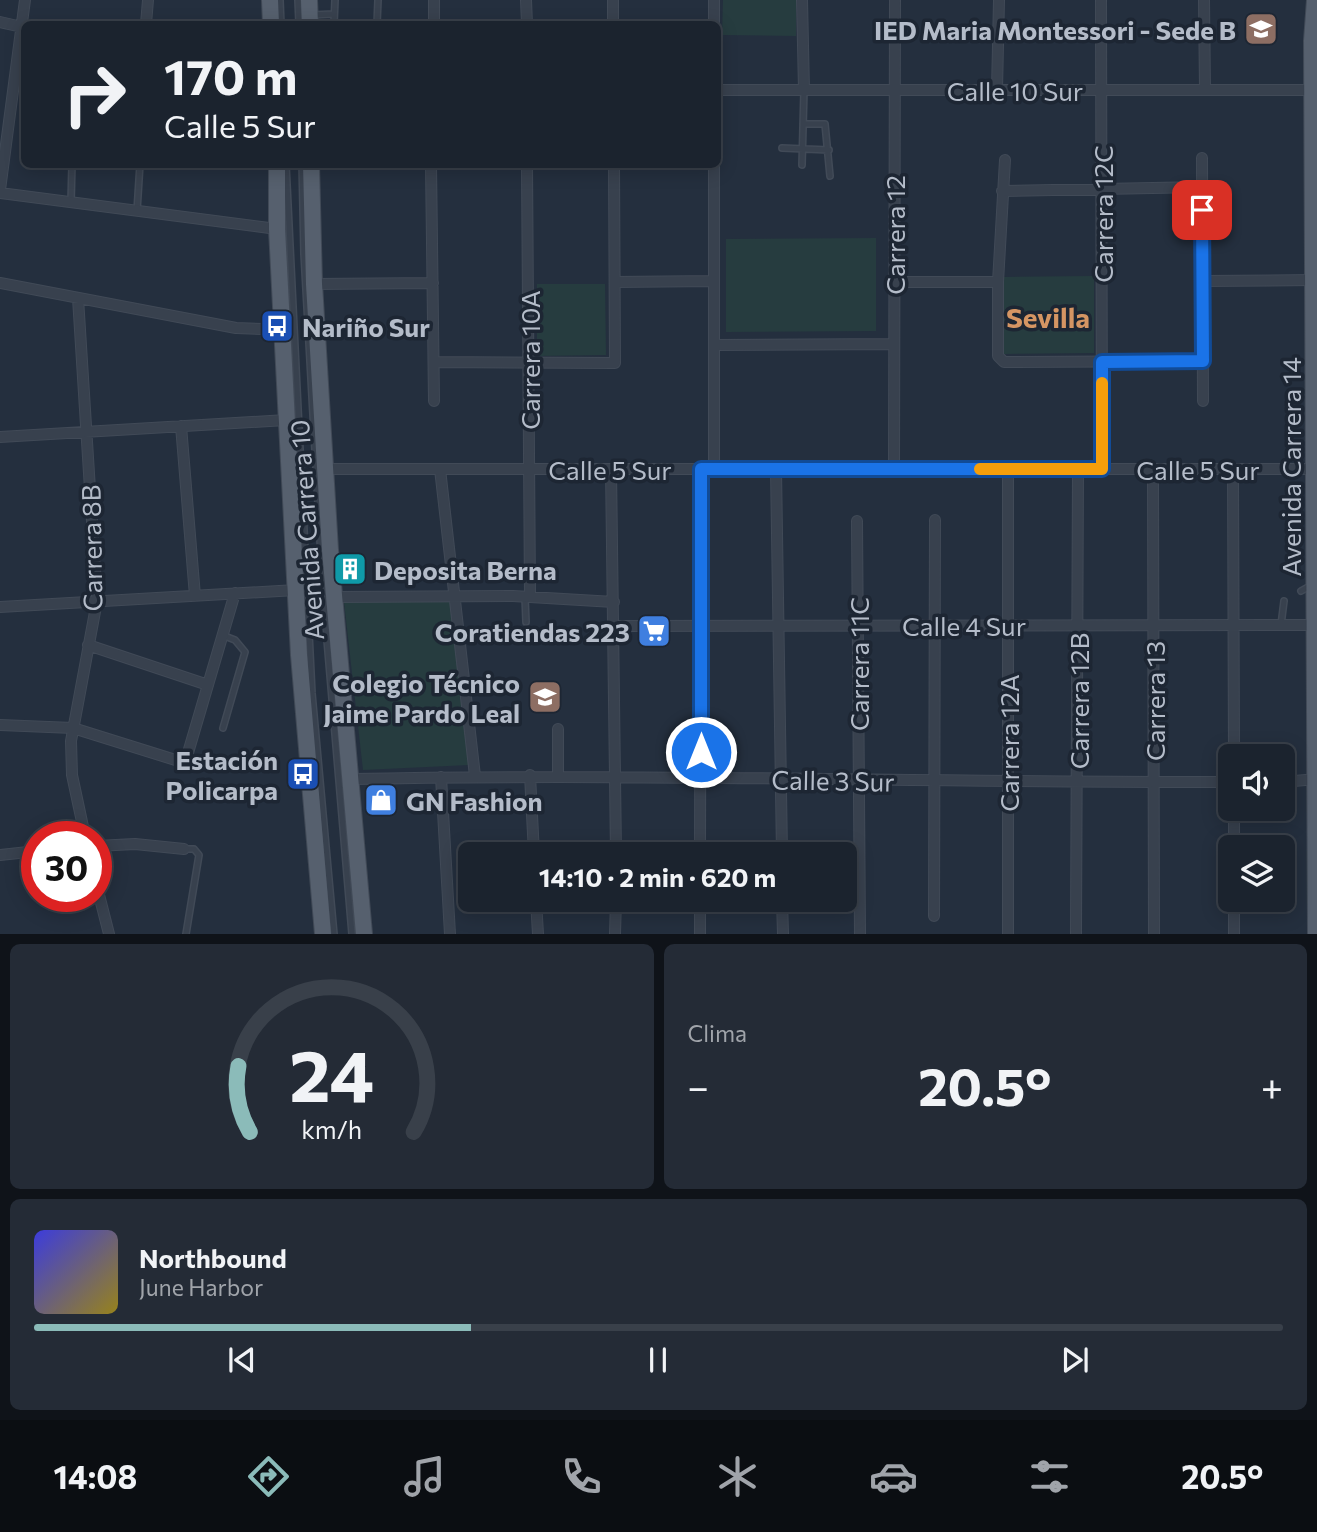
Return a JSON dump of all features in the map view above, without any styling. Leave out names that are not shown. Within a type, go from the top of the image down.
[{"type":"main road","points":[[270,0],[271,21]]},
{"type":"main road","name":"Avenida Carrera 14","points":[[1315,0],[1312,90],[1314,469],[1308,587],[1313,625],[1316,933]]},
{"type":"main road","name":"Avenida Carrera 10","points":[[277,168],[277,229],[296,590],[323,933]]},
{"type":"main road","name":"Avenida Carrera 10","points":[[311,168],[314,284],[333,597],[364,933]]},
{"type":"street","points":[[23,21],[25,0]]},
{"type":"street","points":[[145,21],[148,0]]},
{"type":"street","points":[[433,21],[434,0]]},
{"type":"street","points":[[526,0],[527,21]]},
{"type":"street","points":[[613,0],[613,21]]},
{"type":"street","points":[[714,0],[714,21]]},
{"type":"street","points":[[802,0],[803,90]]},
{"type":"street","name":"Carrera 12","points":[[894,469],[895,0]]},
{"type":"street","points":[[998,90],[999,0]]},
{"type":"street","name":"Carrera 12C","points":[[1101,0],[1102,469]]},
{"type":"street","points":[[1204,0],[1205,90]]},
{"type":"street","points":[[0,22],[21,26]]},
{"type":"street","points":[[21,56],[0,192],[277,229]]},
{"type":"street","name":"Calle 10 Sur","points":[[721,90],[1312,90]]},
{"type":"street","points":[[1202,158],[1203,401]]},
{"type":"street","points":[[1005,160],[998,282],[998,356],[1004,362],[1203,361]]},
{"type":"street","points":[[432,168],[434,401]]},
{"type":"street","name":"Carrera 10A","points":[[527,168],[528,597]]},
{"type":"street","points":[[434,362],[615,363],[614,168]]},
{"type":"street","points":[[714,168],[715,469]]},
{"type":"street","points":[[1002,191],[1202,187]]},
{"type":"street","points":[[1203,281],[1314,280]]},
{"type":"street","points":[[615,282],[714,281]]},
{"type":"street","points":[[894,282],[998,282]]},
{"type":"street","points":[[0,283],[236,328],[263,329]]},
{"type":"street","points":[[314,284],[433,283]]},
{"type":"street","name":"Carrera 8B","points":[[78,298],[97,601],[73,728],[72,775],[82,821]]},
{"type":"street","points":[[714,345],[894,344]]},
{"type":"street","points":[[0,437],[286,420]]},
{"type":"street","points":[[181,426],[195,596]]},
{"type":"street","name":"Calle 5 Sur","points":[[326,469],[1314,469]]},
{"type":"street","points":[[440,469],[475,776]]},
{"type":"street","points":[[611,469],[616,842]]},
{"type":"street","points":[[700,842],[701,469]]},
{"type":"street","points":[[776,469],[782,842]]},
{"type":"street","name":"Carrera 12A","points":[[1008,469],[1009,933]]},
{"type":"street","name":"Carrera 12B","points":[[1076,933],[1079,782],[1078,469]]},
{"type":"street","name":"Carrera 13","points":[[1153,469],[1154,933]]},
{"type":"street","points":[[1233,469],[1234,744]]},
{"type":"street","points":[[934,520],[934,916]]},
{"type":"street","name":"Carrera 11C","points":[[857,521],[860,933]]},
{"type":"street","points":[[0,607],[296,590]]},
{"type":"street","points":[[0,725],[73,728],[185,763],[235,593]]},
{"type":"street","points":[[333,597],[528,597],[614,602]]},
{"type":"street","name":"Calle 4 Sur","points":[[614,626],[1313,625]]},
{"type":"street","points":[[88,645],[208,685]]},
{"type":"street","points":[[558,729],[558,775]]},
{"type":"street","points":[[530,775],[533,842]]},
{"type":"street","name":"Calle 3 Sur","points":[[351,779],[558,775],[1008,783],[1218,782]]},
{"type":"street","points":[[441,777],[450,933]]},
{"type":"street","points":[[1295,781],[1315,779]]},
{"type":"street","points":[[112,845],[135,844],[184,849]]},
{"type":"street","points":[[0,855],[21,853]]},
{"type":"street","points":[[104,912],[109,933]]},
{"type":"street","points":[[537,912],[538,933]]},
{"type":"street","points":[[615,933],[616,912]]},
{"type":"street","points":[[700,912],[700,933]]},
{"type":"street","points":[[782,912],[783,933]]},
{"type":"street","points":[[1234,912],[1234,933]]},
{"type":"lane","points":[[280,0],[281,21]]},
{"type":"lane","points":[[298,0],[307,16],[333,14]]},
{"type":"lane","points":[[334,21],[335,0]]},
{"type":"lane","points":[[377,21],[378,0]]},
{"type":"lane","points":[[802,165],[803,90]]},
{"type":"lane","points":[[803,124],[825,124],[830,176]]},
{"type":"lane","points":[[782,148],[829,150]]},
{"type":"lane","points":[[71,202],[72,168]]},
{"type":"lane","points":[[137,211],[140,168]]},
{"type":"lane","points":[[286,168],[312,693],[334,933]]},
{"type":"lane","points":[[302,168],[304,254],[323,593],[352,933]]},
{"type":"lane","points":[[526,622],[528,597]]},
{"type":"lane","points":[[1281,625],[1284,601]]},
{"type":"lane","points":[[222,635],[235,640],[245,652],[223,728]]},
{"type":"lane","points":[[184,849],[194,849],[199,855],[186,933]]},
{"type":"green space","points":[[723,0],[796,0],[796,36],[722,35]]},
{"type":"green space","points":[[876,238],[876,331],[726,332],[726,239]]},
{"type":"green space","points":[[1094,276],[1094,353],[1004,354],[1003,277]]},
{"type":"green space","points":[[537,284],[605,284],[606,355],[537,356]]},
{"type":"green space","points":[[450,600],[469,765],[363,770],[344,602]]},
{"type":"slow traffic","points":[[980,469],[1102,469],[1102,383]]},
{"type":"place","name":"IED Maria Montessori - Sede B","points":[[1261,29]]},
{"type":"place","name":"Nariño Sur","points":[[277,326]]},
{"type":"place","name":"Deposita Berna","points":[[350,569]]},
{"type":"place","name":"Coratiendas 223","points":[[654,631]]},
{"type":"place","name":"Colegio Técnico Jaime Pardo Leal","points":[[545,697]]},
{"type":"place","name":"Estación Policarpa","points":[[303,774]]},
{"type":"place","name":"GN Fashion","points":[[381,800]]},
{"type":"district","name":"Sevilla","points":[[1048,317]]},
{"type":"route","points":[[701,752],[701,469],[1102,469],[1102,362],[1203,361],[1202,210]]}]
